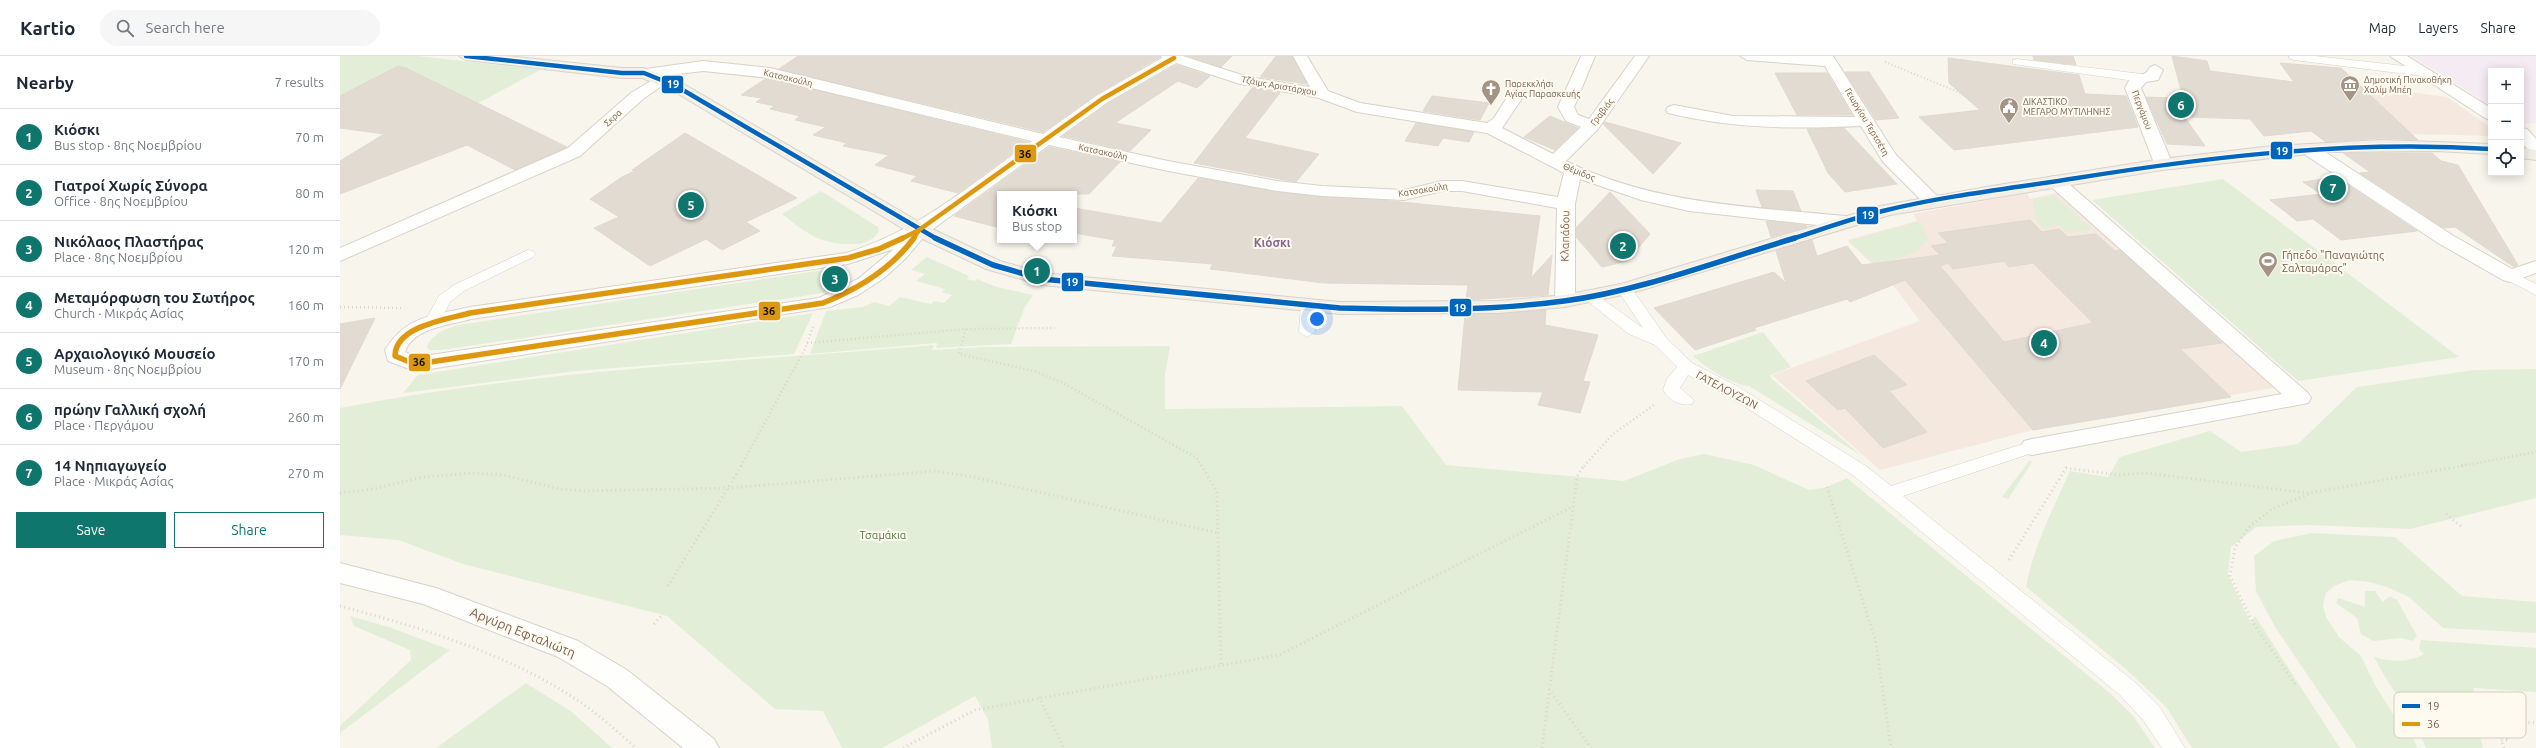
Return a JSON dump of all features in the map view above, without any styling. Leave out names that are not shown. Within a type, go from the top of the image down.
[{"type":"main road","points":[[466,56],[614,72],[651,69],[919,230],[993,265],[1027,276],[1309,305],[1384,309],[1518,306],[1565,301],[1625,289],[1845,222],[1931,200],[2163,163],[2310,150],[2414,144],[2488,150]]},
{"type":"main road","points":[[2524,153],[2536,155]]},
{"type":"street","points":[[1300,56],[1322,94]]},
{"type":"street","points":[[1588,56],[1566,107],[1572,118],[1592,126]]},
{"type":"street","points":[[1747,56],[1828,59]]},
{"type":"street","points":[[2397,56],[2488,113]]},
{"type":"street","points":[[919,230],[906,248],[874,276],[846,294],[823,303],[430,362],[412,363],[397,358],[395,350],[399,342],[407,334],[436,315],[848,258],[879,249],[919,230],[1044,139],[1102,99],[1171,57]]},
{"type":"street","name":"Τζάιμς Αριστάρχου","points":[[1171,57],[1245,81],[1322,94]]},
{"type":"street","name":"Γραβιάς","points":[[1555,162],[1592,126],[1642,57]]},
{"type":"street","name":"Γεωργίου Τερτσέτη","points":[[1828,59],[1868,121],[1889,158],[1931,200]]},
{"type":"street","name":"Κατσακούλη","points":[[651,69],[697,66],[745,69],[1044,139],[1168,166],[1277,186],[1322,191],[1404,195],[1442,186],[1462,186],[1566,204]]},
{"type":"street","name":"Σκρα","points":[[340,255],[566,156],[580,148],[637,96],[651,69]]},
{"type":"street","name":"Περγάμου","points":[[2149,74],[2135,82],[2133,88],[2163,163]]},
{"type":"street","name":"Θέμιδος","points":[[1322,94],[1357,107],[1386,113],[1492,129],[1573,171],[1647,196],[1689,206],[1845,222]]},
{"type":"street","points":[[1492,129],[1500,121],[1517,94]]},
{"type":"street","points":[[1674,110],[1733,121],[1792,123],[1868,121]]},
{"type":"street","points":[[2524,136],[2536,148]]},
{"type":"street","points":[[2310,150],[2445,239],[2510,276],[2536,267]]},
{"type":"street","name":"Κλαπάδου","points":[[1565,301],[1566,204],[1573,171]]},
{"type":"street","points":[[2032,448],[2300,398],[2055,181]]},
{"type":"street","name":"Αργύρη Εφταλιώτη","points":[[340,573],[427,595],[568,649],[618,678],[692,744]]},
{"type":"lane","points":[[2294,57],[2423,72]]},
{"type":"lane","points":[[2017,62],[2149,74]]},
{"type":"lane","points":[[436,315],[444,299],[458,288],[528,254]]},
{"type":"lane","points":[[2510,276],[2536,290]]},
{"type":"lane","name":"ΓΑΤΕΛΟΥΖΩΝ","points":[[1625,289],[1660,343],[1686,367],[1729,389],[1799,431],[1860,471],[2128,689],[2151,713],[2174,748]]},
{"type":"lane","name":"ΓΑΤΕΛΟΥΖΩΝ","points":[[1589,296],[1635,330],[1660,343]]},
{"type":"lane","points":[[1307,332],[1309,305]]},
{"type":"lane","points":[[1686,367],[1675,379],[1671,390],[1686,400]]},
{"type":"lane","points":[[1887,494],[2032,448]]},
{"type":"path","points":[[1885,62],[1917,76],[1952,87],[1978,100]]},
{"type":"path","points":[[340,307],[436,315]]},
{"type":"path","points":[[807,343],[966,329],[1055,328]]},
{"type":"path","points":[[966,329],[959,354],[1034,371],[1061,382],[1197,458],[1217,492],[1221,666]]},
{"type":"path","points":[[668,586],[729,488],[805,349]]},
{"type":"path","points":[[1542,748],[1577,477],[1587,460],[1613,434],[1629,422],[1648,412],[1671,390]]},
{"type":"path","points":[[2295,684],[2252,621],[2230,576],[2235,548],[2248,528],[2272,509],[2309,493],[2536,452]]},
{"type":"path","points":[[1996,581],[2066,468],[2119,475],[2145,473],[2309,493]]},
{"type":"path","points":[[340,493],[373,489],[423,477],[474,473],[503,475],[560,489],[585,491],[729,488],[935,471],[973,477],[1219,533]]},
{"type":"path","points":[[1827,487],[1876,643],[1891,748]]},
{"type":"path","points":[[904,748],[975,710],[1039,697],[1274,657],[1572,507]]},
{"type":"path","points":[[2446,514],[2462,527]]},
{"type":"path","points":[[340,606],[396,620],[536,675],[582,704],[636,748]]},
{"type":"path","points":[[654,624],[661,616]]},
{"type":"path","points":[[1549,689],[1591,748]]},
{"type":"path","points":[[1039,697],[1064,748]]},
{"type":"path","points":[[2526,722],[2536,723]]},
{"type":"path","points":[[2504,748],[2501,740],[2509,740],[2508,738]]},
{"type":"shaded area","points":[[2412,56],[2536,56],[2536,123],[2524,124],[2524,68],[2488,68],[2488,104]]},
{"type":"shaded area","points":[[2290,76],[2447,97],[2488,126],[2488,136],[2377,133]]},
{"type":"shaded area","points":[[2027,193],[2030,199],[2056,193],[2278,387],[2033,430],[1880,470],[1772,375],[1920,321],[1891,282],[1847,240],[1917,221],[1913,214]]},
{"type":"green space","points":[[340,56],[418,56],[540,70],[458,114],[340,104]]},
{"type":"green space","name":"Γήπεδο \"Παναγιώτης Σαλταμάρας\"","points":[[2223,179],[2459,357],[2298,381],[2092,200]]},
{"type":"green space","points":[[821,191],[878,227],[879,231],[877,234],[871,240],[860,243],[841,244],[831,242],[823,240],[807,232],[782,214]]},
{"type":"green space","points":[[2055,196],[2093,230],[2067,233],[2059,225],[2044,228],[2035,219],[2033,199]]},
{"type":"green space","points":[[1917,222],[1923,227],[1928,240],[1914,253],[1876,265],[1849,241]]},
{"type":"green space","points":[[927,257],[969,276],[967,279],[974,281],[977,279],[997,287],[1033,295],[1024,309],[1011,344],[936,348],[937,343],[810,354],[826,311],[863,307],[874,302],[889,306],[900,297],[931,304],[934,301],[944,303],[952,295],[942,292],[945,289],[916,281],[925,274],[911,270]]},
{"type":"green space","points":[[830,269],[842,272],[845,277],[836,287],[823,293],[442,350],[429,350],[427,347],[432,338],[436,335],[459,325]]},
{"type":"green space","points":[[813,313],[794,354],[576,371],[403,393],[418,375]]},
{"type":"green space","points":[[1763,332],[1791,367],[1770,375],[1771,378],[1862,456],[1749,386],[1742,385],[1719,375],[1693,356]]},
{"type":"green space","name":"Τσαμάκια","points":[[934,345],[932,350],[984,347],[1170,346],[1165,375],[1165,409],[1402,406],[1446,465],[1624,481],[1680,459],[1704,454],[1754,465],[1809,490],[1827,487],[1847,478],[2112,695],[2133,716],[2155,748],[992,748],[988,720],[975,696],[882,748],[842,748],[823,711],[775,709],[667,616],[463,564],[398,540],[340,535],[340,408],[414,395],[562,376],[711,362]]},
{"type":"green space","points":[[2536,369],[2536,498],[2410,529],[2308,525],[2256,527],[2231,547],[2228,575],[2251,623],[2255,616],[2340,748],[2192,748],[2167,708],[2126,669],[2026,587],[2029,572],[2039,542],[2070,471],[2108,477],[2120,457],[2210,431],[2241,452],[2298,444],[2357,387],[2474,370]]},
{"type":"green space","points":[[2030,460],[2032,462],[2008,499],[2002,497]]},
{"type":"green space","points":[[2312,533],[2395,537],[2462,596],[2536,602],[2536,633],[2443,628],[2409,597],[2387,587],[2369,582],[2350,580],[2334,586],[2326,593],[2323,606],[2326,617],[2339,637],[2361,656],[2375,685],[2394,715],[2394,738],[2413,738],[2417,748],[2357,748],[2275,627],[2256,591],[2254,556],[2274,541]]},
{"type":"green space","points":[[2365,591],[2375,591],[2383,602],[2390,596],[2397,600],[2417,636],[2412,641],[2402,638],[2373,641],[2361,634],[2357,618],[2336,603],[2338,598],[2365,607]]},
{"type":"green space","points":[[350,616],[389,627],[450,650],[340,733],[340,726],[411,660],[410,650],[354,626]]},
{"type":"green space","points":[[2421,640],[2536,648],[2536,692],[2474,688],[2473,692],[2395,692],[2374,657],[2399,661],[2412,659],[2424,654],[2419,649]]},
{"type":"green space","points":[[526,683],[572,712],[612,748],[436,748]]},
{"type":"green space","points":[[2422,738],[2481,738],[2483,748],[2426,748]]},
{"type":"building","points":[[798,56],[1160,57],[1095,95],[1043,132],[779,69]]},
{"type":"building","points":[[1188,56],[1232,56],[1221,67]]},
{"type":"building","points":[[1276,56],[1292,56],[1307,84],[1260,77]]},
{"type":"building","points":[[2033,56],[2073,56],[2076,65],[2034,60]]},
{"type":"building","points":[[2172,56],[2207,61],[2210,71],[2294,82],[2280,63],[2341,68],[2418,140],[2382,138],[2326,142],[2311,131],[2264,136],[2250,119],[2188,117]]},
{"type":"building","points":[[1948,58],[2079,75],[2085,94],[2126,96],[2138,127],[1954,150],[1919,117],[1980,110],[1949,83]]},
{"type":"building","points":[[1176,65],[1210,76],[1197,88],[1178,81],[1115,123],[1151,130],[1130,151],[1063,136],[1109,103]]},
{"type":"building","points":[[398,66],[406,68],[567,147],[515,170],[467,145],[340,194],[340,161],[384,134],[340,128],[340,96]]},
{"type":"building","points":[[1845,72],[1869,72],[1899,118],[1876,120]]},
{"type":"building","points":[[1775,73],[1827,73],[1852,115],[1797,115]]},
{"type":"building","points":[[765,79],[1028,142],[958,193],[911,181],[917,176],[875,165],[889,155],[843,146],[847,143],[813,135],[826,127],[795,120],[800,116],[770,109],[775,106],[756,102],[762,98],[741,95]]},
{"type":"building","points":[[1252,88],[1280,93],[1245,138],[1319,154],[1296,182],[1194,163]]},
{"type":"building","points":[[1432,96],[1489,103],[1480,120],[1423,111]]},
{"type":"building","points":[[2146,97],[2171,98],[2205,146],[2167,144]]},
{"type":"building","points":[[1550,116],[1578,128],[1555,150],[1524,137]]},
{"type":"building","points":[[1605,122],[1681,143],[1653,174],[1603,124]]},
{"type":"building","points":[[1416,123],[1474,132],[1469,142],[1443,138],[1438,146],[1405,141]]},
{"type":"building","points":[[1844,128],[1897,184],[1845,192],[1828,173],[1807,129]]},
{"type":"building","points":[[685,133],[797,198],[746,222],[760,231],[722,250],[706,239],[650,266],[594,228],[619,217],[590,199],[622,177],[635,171],[632,170]]},
{"type":"building","points":[[1049,147],[1120,162],[1089,194],[1077,194],[1077,191],[997,191],[997,227],[954,216]]},
{"type":"building","points":[[2343,153],[2432,153],[2441,161],[2458,165],[2518,265],[2514,267],[2455,227],[2444,228],[2360,173],[2370,172]]},
{"type":"building","points":[[2336,177],[2417,231],[2341,240],[2313,219],[2297,221],[2270,200],[2321,194],[2303,182]]},
{"type":"building","points":[[1198,178],[1277,192],[1391,201],[1540,216],[1531,278],[1552,255],[1548,295],[1466,300],[1468,285],[1324,283],[1210,269],[1213,264],[1112,256],[1117,246],[1112,246],[1115,240],[1077,234],[1077,209],[1161,223]]},
{"type":"building","points":[[1756,190],[1793,191],[1801,211],[1762,207]]},
{"type":"building","points":[[1610,192],[1650,234],[1627,261],[1602,267],[1576,237],[1576,228]]},
{"type":"building","points":[[2030,220],[2042,232],[2059,229],[2068,237],[2096,234],[2115,251],[2120,250],[2222,343],[2180,349],[2231,397],[2033,430],[1905,280],[1850,302],[1847,299],[1754,328],[1756,330],[1695,350],[1654,308],[1774,272],[1786,283],[1776,251],[1812,240],[1817,256],[1847,246],[1862,265],[1940,255],[1931,246],[1948,243],[1938,233]],"holes":[[[2004,261],[2009,267],[2033,263],[2093,323],[2004,342],[1940,266],[1948,263],[1953,269]]]},
{"type":"building","points":[[1766,221],[1806,225],[1807,227],[1771,237]]},
{"type":"building","points":[[1546,310],[1545,325],[1598,335],[1583,381],[1590,382],[1580,413],[1538,405],[1543,392],[1458,390],[1465,315]]},
{"type":"building","points":[[375,318],[340,389],[340,324]]},
{"type":"building","points":[[1874,355],[1907,385],[1889,391],[1927,432],[1883,448],[1845,408],[1838,410],[1806,381]]},
{"type":"transit line","name":"19","points":[[466,56],[622,73],[644,73],[676,86],[919,230],[993,265],[1042,279],[1340,308],[1384,309],[1499,307],[1565,301],[1625,289],[1886,210],[1970,194],[2162,164],[2217,157],[2327,147],[2382,145],[2488,149]]},
{"type":"transit line","name":"36","points":[[919,230],[910,243],[889,265],[851,291],[823,303],[430,362],[412,363],[395,356],[395,350],[407,334],[420,326],[470,313],[848,258],[879,249],[919,230],[1102,99],[1174,58]]},
{"type":"place","name":"Δημοτική Πινακοθήκη Χαλίμ Μπέη","points":[[2350,102]]},
{"type":"place","name":"πρώην Γαλλική σχολή","points":[[2181,105]]},
{"type":"place","name":"Παρεκκλήσι Αγίας Παρασκευής","points":[[1491,106]]},
{"type":"place","name":"ΔΙΚΑΣΤΙΚΟ ΜΕΓΑΡΟ ΜΥΤΙΛΗΝΗΣ","points":[[2009,124]]},
{"type":"place","name":"14 Νηπιαγωγείο","points":[[2333,188]]},
{"type":"place","name":"Αρχαιολογικό Μουσείο","points":[[691,205]]},
{"type":"place","name":"Γιατροί Χωρίς Σύνορα","points":[[1623,246]]},
{"type":"place","name":"Κιόσκι","points":[[1037,271]]},
{"type":"place","name":"Γήπεδο \"Παναγιώτης Σαλταμάρας\"","points":[[2268,278]]},
{"type":"place","name":"Νικόλαος Πλαστήρας","points":[[835,279]]},
{"type":"place","name":"Μεταμόρφωση του Σωτήρος","points":[[2044,343]]},
{"type":"district","name":"Κιόσκι","points":[[1272,242]]}]
